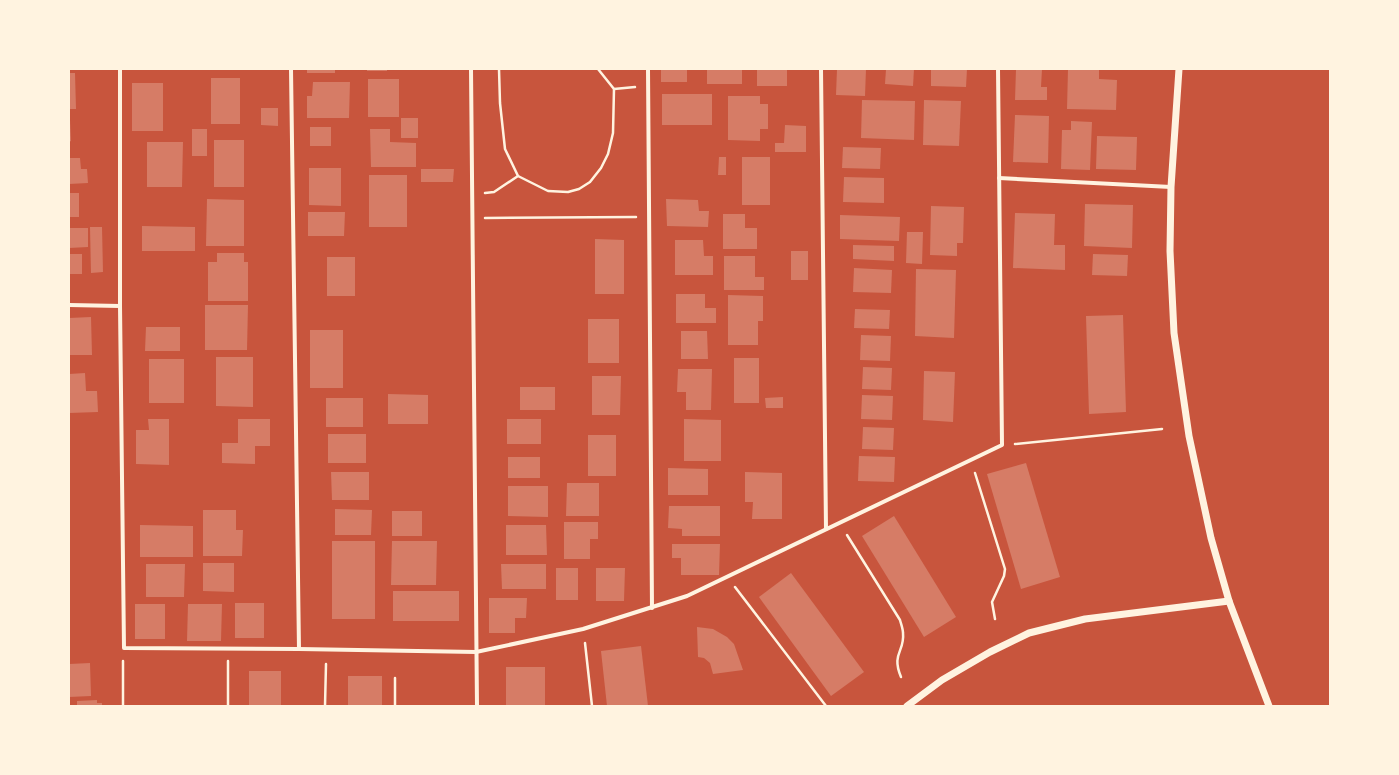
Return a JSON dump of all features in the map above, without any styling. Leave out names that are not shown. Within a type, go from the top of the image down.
[{"type":"street","points":[[120,69],[120,306],[124,648],[326,649],[476,652],[583,629],[687,596],[1002,445],[998,69]]},
{"type":"street","points":[[291,69],[299,649]]},
{"type":"street","points":[[471,69],[477,706]]},
{"type":"street","points":[[648,69],[652,608]]},
{"type":"street","points":[[821,69],[826,529]]},
{"type":"street","points":[[1179,69],[1171,187],[1170,251],[1174,333],[1189,436],[1211,538],[1229,601],[1269,706]]},
{"type":"street","points":[[999,178],[1171,187]]},
{"type":"street","points":[[69,305],[120,306]]},
{"type":"street","points":[[907,706],[942,680],[990,652],[1029,633],[1086,618],[1229,601]]},
{"type":"path","points":[[499,69],[500,103],[505,149],[518,176],[548,191],[568,192],[579,189],[590,182],[601,168],[608,154],[613,133],[614,89],[598,69]]},
{"type":"path","points":[[614,89],[648,86]]},
{"type":"path","points":[[472,194],[494,192],[518,176]]},
{"type":"path","points":[[473,218],[649,217]]},
{"type":"path","points":[[1002,445],[1162,429]]},
{"type":"path","points":[[971,460],[1005,569],[1004,576],[992,602],[995,619]]},
{"type":"path","points":[[840,522],[900,620],[904,632],[903,641],[897,657],[897,667],[900,677]]},
{"type":"path","points":[[727,577],[826,706]]},
{"type":"path","points":[[583,629],[592,706]]},
{"type":"path","points":[[123,706],[124,648]]},
{"type":"path","points":[[228,648],[228,706]]},
{"type":"path","points":[[325,706],[326,649]]},
{"type":"path","points":[[395,678],[395,706]]},
{"type":"building","points":[[307,69],[335,69],[335,73],[307,73]]},
{"type":"building","points":[[367,69],[387,69],[387,71],[367,71]]},
{"type":"building","points":[[661,69],[687,69],[687,82],[661,82]]},
{"type":"building","points":[[707,69],[742,69],[742,84],[707,84]]},
{"type":"building","points":[[757,69],[787,69],[787,86],[757,86]]},
{"type":"building","points":[[837,69],[866,69],[865,96],[836,95]]},
{"type":"building","points":[[886,69],[914,69],[913,86],[885,84]]},
{"type":"building","points":[[931,69],[967,69],[966,87],[931,86]]},
{"type":"building","points":[[1016,69],[1042,69],[1041,87],[1047,87],[1047,100],[1015,100]]},
{"type":"building","points":[[1068,69],[1099,69],[1099,79],[1117,80],[1116,110],[1067,109]]},
{"type":"building","points":[[69,73],[75,73],[76,109],[69,109]]},
{"type":"building","points":[[211,78],[240,78],[240,124],[211,124]]},
{"type":"building","points":[[368,79],[399,79],[399,117],[368,117]]},
{"type":"building","points":[[313,82],[350,82],[349,118],[307,118],[307,96],[312,96]]},
{"type":"building","points":[[132,83],[163,83],[163,131],[132,131]]},
{"type":"building","points":[[662,94],[712,94],[712,125],[662,125]]},
{"type":"building","points":[[728,96],[760,96],[760,104],[768,104],[768,129],[760,129],[760,141],[728,140]]},
{"type":"building","points":[[862,100],[915,101],[914,140],[861,138]]},
{"type":"building","points":[[924,100],[961,101],[959,146],[923,145]]},
{"type":"building","points":[[261,108],[278,108],[278,126],[261,125]]},
{"type":"building","points":[[1015,115],[1049,116],[1048,163],[1013,162]]},
{"type":"building","points":[[401,118],[418,118],[418,138],[401,138]]},
{"type":"building","points":[[69,120],[71,141],[69,142]]},
{"type":"building","points":[[1071,121],[1092,122],[1090,170],[1061,169],[1062,130],[1071,130]]},
{"type":"building","points":[[785,125],[806,126],[806,152],[775,152],[775,143],[784,143]]},
{"type":"building","points":[[310,127],[331,127],[331,146],[310,146]]},
{"type":"building","points":[[192,129],[207,129],[207,156],[192,156]]},
{"type":"building","points":[[370,129],[390,129],[390,142],[416,143],[416,167],[371,167]]},
{"type":"building","points":[[1097,136],[1137,137],[1136,170],[1096,169]]},
{"type":"building","points":[[214,140],[244,140],[244,187],[214,187]]},
{"type":"building","points":[[147,142],[183,142],[182,187],[147,187]]},
{"type":"building","points":[[843,147],[881,148],[880,169],[842,168]]},
{"type":"building","points":[[719,157],[726,157],[726,175],[718,175]]},
{"type":"building","points":[[742,157],[770,157],[770,205],[742,205]]},
{"type":"building","points":[[69,158],[80,158],[81,169],[87,169],[88,183],[69,184]]},
{"type":"building","points":[[309,168],[341,168],[341,206],[309,205]]},
{"type":"building","points":[[421,169],[454,169],[453,182],[421,182]]},
{"type":"building","points":[[369,175],[407,175],[407,227],[369,227]]},
{"type":"building","points":[[844,177],[884,178],[884,203],[843,202]]},
{"type":"building","points":[[69,193],[79,193],[79,217],[69,217]]},
{"type":"building","points":[[207,199],[244,200],[244,246],[206,246]]},
{"type":"building","points":[[666,199],[698,200],[699,211],[709,211],[708,227],[667,226]]},
{"type":"building","points":[[1085,204],[1133,205],[1132,248],[1084,246]]},
{"type":"building","points":[[931,206],[964,207],[963,243],[957,243],[957,256],[930,255]]},
{"type":"building","points":[[308,212],[345,212],[344,236],[308,236]]},
{"type":"building","points":[[1015,213],[1055,214],[1054,245],[1065,245],[1065,270],[1013,268]]},
{"type":"building","points":[[723,214],[745,214],[745,228],[757,228],[757,249],[723,249]]},
{"type":"building","points":[[840,215],[900,217],[899,241],[840,239]]},
{"type":"building","points":[[142,226],[195,227],[195,251],[142,251]]},
{"type":"building","points":[[90,227],[102,227],[103,272],[91,273]]},
{"type":"building","points":[[69,228],[88,228],[88,247],[69,248]]},
{"type":"building","points":[[907,232],[923,232],[922,264],[906,263]]},
{"type":"building","points":[[595,239],[624,240],[624,294],[595,294]]},
{"type":"building","points":[[675,240],[703,240],[704,256],[713,256],[713,275],[675,275]]},
{"type":"building","points":[[853,245],[894,246],[894,261],[853,259]]},
{"type":"building","points":[[791,251],[808,251],[808,280],[791,280]]},
{"type":"building","points":[[217,253],[244,253],[244,262],[248,262],[248,301],[208,301],[208,262],[217,262]]},
{"type":"building","points":[[69,254],[82,254],[82,274],[69,274]]},
{"type":"building","points":[[1093,254],[1128,255],[1127,276],[1092,275]]},
{"type":"building","points":[[724,256],[755,256],[755,277],[764,277],[764,290],[724,290]]},
{"type":"building","points":[[327,257],[355,257],[355,296],[327,296]]},
{"type":"building","points":[[854,268],[892,270],[891,293],[853,292]]},
{"type":"building","points":[[916,269],[956,270],[954,338],[915,336]]},
{"type":"building","points":[[676,294],[705,294],[705,308],[716,308],[716,323],[676,323]]},
{"type":"building","points":[[728,295],[763,296],[763,321],[758,321],[758,345],[728,345]]},
{"type":"building","points":[[205,305],[248,305],[247,350],[205,350]]},
{"type":"building","points":[[855,309],[890,310],[889,329],[854,328]]},
{"type":"building","points":[[1123,315],[1126,412],[1089,414],[1086,316]]},
{"type":"building","points":[[91,317],[92,355],[69,355],[69,318]]},
{"type":"building","points":[[588,319],[619,319],[619,363],[588,363]]},
{"type":"building","points":[[146,327],[180,327],[180,351],[145,351]]},
{"type":"building","points":[[310,330],[343,330],[343,388],[310,388]]},
{"type":"building","points":[[681,331],[707,331],[708,359],[681,359]]},
{"type":"building","points":[[861,335],[891,336],[890,361],[860,360]]},
{"type":"building","points":[[216,357],[253,357],[253,407],[216,406]]},
{"type":"building","points":[[734,358],[759,358],[759,403],[734,403]]},
{"type":"building","points":[[149,359],[184,359],[184,403],[149,403]]},
{"type":"building","points":[[863,367],[892,368],[891,390],[862,389]]},
{"type":"building","points":[[678,369],[712,369],[711,410],[686,410],[686,392],[677,392]]},
{"type":"building","points":[[924,371],[955,372],[953,422],[923,420]]},
{"type":"building","points":[[85,373],[86,391],[97,391],[98,412],[69,413],[69,374]]},
{"type":"building","points":[[592,376],[621,376],[620,415],[592,415]]},
{"type":"building","points":[[520,387],[555,387],[555,410],[520,410]]},
{"type":"building","points":[[388,394],[428,395],[428,424],[388,424]]},
{"type":"building","points":[[862,395],[893,396],[892,420],[861,419]]},
{"type":"building","points":[[783,397],[783,408],[766,408],[765,398]]},
{"type":"building","points":[[326,398],[363,398],[363,427],[326,427]]},
{"type":"building","points":[[148,419],[169,419],[169,465],[136,464],[136,430],[149,430]]},
{"type":"building","points":[[238,419],[270,419],[270,446],[255,446],[255,464],[222,463],[222,443],[238,443]]},
{"type":"building","points":[[507,419],[541,419],[541,444],[507,444]]},
{"type":"building","points":[[684,419],[721,420],[721,461],[684,461]]},
{"type":"building","points":[[863,427],[894,428],[893,450],[862,449]]},
{"type":"building","points":[[328,434],[366,434],[366,463],[328,463]]},
{"type":"building","points":[[588,435],[616,435],[616,476],[588,476]]},
{"type":"building","points":[[859,456],[895,457],[894,482],[858,481]]},
{"type":"building","points":[[508,457],[540,457],[540,478],[508,478]]},
{"type":"building","points":[[1026,463],[1060,577],[1021,589],[987,474]]},
{"type":"building","points":[[668,468],[708,469],[708,495],[668,495]]},
{"type":"building","points":[[331,472],[369,472],[369,500],[332,500]]},
{"type":"building","points":[[745,472],[782,473],[782,519],[752,519],[753,502],[745,502]]},
{"type":"building","points":[[567,483],[599,483],[599,516],[566,516]]},
{"type":"building","points":[[508,486],[548,486],[548,517],[508,516]]},
{"type":"building","points":[[669,506],[720,506],[720,536],[682,536],[682,529],[668,528]]},
{"type":"building","points":[[335,509],[372,510],[371,535],[335,535]]},
{"type":"building","points":[[203,510],[236,510],[236,530],[243,530],[242,556],[203,556]]},
{"type":"building","points":[[392,511],[422,511],[422,536],[392,536]]},
{"type":"building","points":[[894,516],[956,617],[924,637],[862,536]]},
{"type":"building","points":[[564,522],[598,522],[598,539],[590,539],[590,559],[564,559]]},
{"type":"building","points":[[140,525],[193,526],[193,557],[140,557]]},
{"type":"building","points":[[506,525],[546,525],[547,555],[506,555]]},
{"type":"building","points":[[332,541],[375,541],[375,619],[332,619]]},
{"type":"building","points":[[392,541],[437,541],[436,585],[391,585]]},
{"type":"building","points":[[672,544],[720,544],[719,575],[681,575],[681,558],[672,558]]},
{"type":"building","points":[[203,563],[234,563],[234,592],[203,591]]},
{"type":"building","points":[[146,564],[185,564],[184,597],[146,597]]},
{"type":"building","points":[[501,564],[546,564],[546,589],[502,589]]},
{"type":"building","points":[[556,568],[578,568],[578,600],[556,600]]},
{"type":"building","points":[[596,568],[625,568],[624,601],[596,601]]},
{"type":"building","points":[[791,573],[864,672],[831,696],[759,597]]},
{"type":"building","points":[[393,591],[459,591],[459,621],[393,621]]},
{"type":"building","points":[[489,598],[527,598],[526,618],[515,618],[515,633],[489,633]]},
{"type":"building","points":[[235,603],[264,603],[264,638],[235,638]]},
{"type":"building","points":[[135,604],[165,604],[165,639],[135,639]]},
{"type":"building","points":[[188,604],[222,604],[221,641],[187,641]]},
{"type":"building","points":[[697,627],[713,629],[727,637],[734,644],[743,670],[713,674],[710,663],[704,658],[698,657]]},
{"type":"building","points":[[641,646],[648,706],[607,706],[601,651]]},
{"type":"building","points":[[90,663],[91,696],[69,697],[69,664]]},
{"type":"building","points":[[506,667],[545,667],[545,706],[506,706]]},
{"type":"building","points":[[249,671],[281,671],[281,706],[249,706]]},
{"type":"building","points":[[348,676],[382,676],[382,706],[348,706]]},
{"type":"building","points":[[97,700],[97,703],[102,703],[102,706],[77,706],[77,701]]}]
